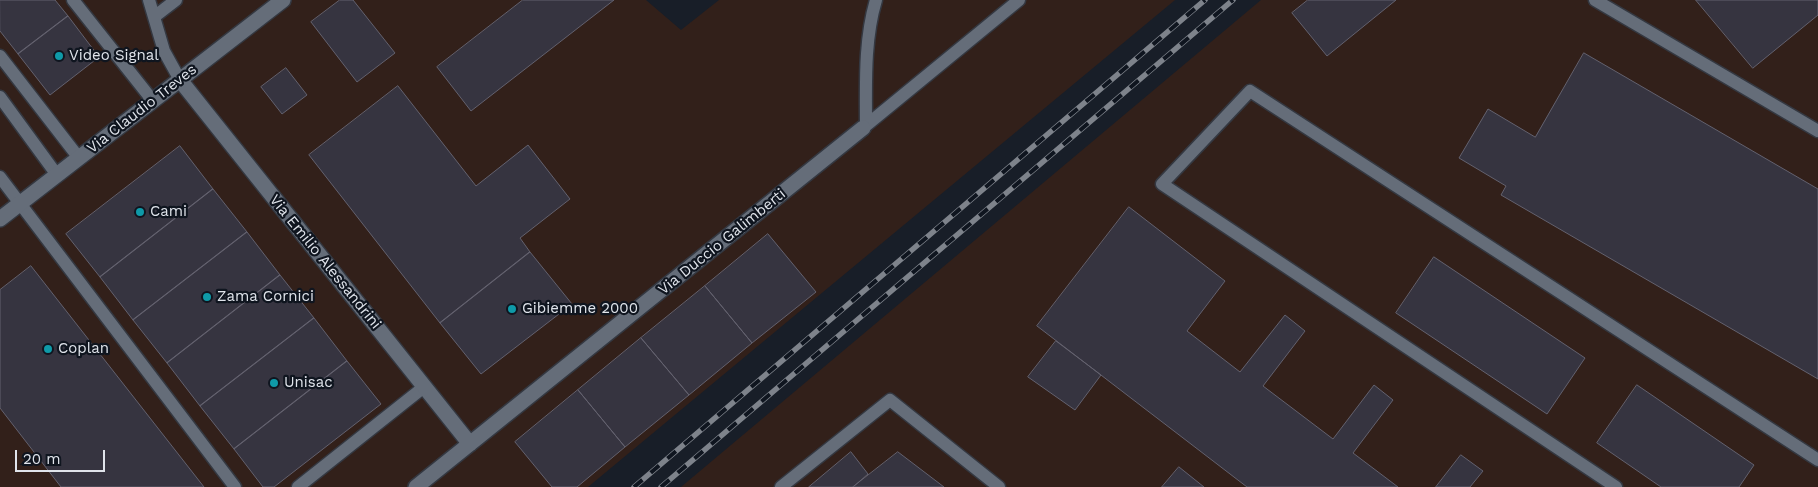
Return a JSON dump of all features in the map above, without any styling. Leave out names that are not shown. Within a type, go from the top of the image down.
[{"type":"street","name":"Via Claudio Treves","points":[[0,218],[283,0]]},
{"type":"street","name":"Via Emilio Alessandrini","points":[[180,80],[470,444]]},
{"type":"street","name":"Via Duccio Galimberti","points":[[416,487],[864,126]]},
{"type":"lane","points":[[73,0],[153,101]]},
{"type":"lane","points":[[149,0],[164,51],[180,80]]},
{"type":"lane","points":[[154,17],[176,0]]},
{"type":"lane","points":[[864,126],[869,36],[876,0]]},
{"type":"lane","points":[[864,126],[1019,0]]},
{"type":"lane","points":[[1595,0],[1818,131]]},
{"type":"lane","points":[[0,56],[80,158]]},
{"type":"lane","points":[[1616,487],[1162,184],[1250,91],[1818,460]]},
{"type":"lane","points":[[0,97],[57,175]]},
{"type":"lane","points":[[0,177],[235,487]]},
{"type":"lane","points":[[298,487],[424,387]]},
{"type":"lane","points":[[781,487],[890,400],[999,487]]},
{"type":"shaded area","points":[[0,0],[646,0],[681,30],[719,0],[1175,0],[588,487],[0,487]]},
{"type":"shaded area","points":[[1261,0],[1818,0],[1818,487],[681,487]]},
{"type":"building","points":[[0,0],[55,0],[68,16],[18,54],[0,31]]},
{"type":"building","points":[[340,0],[353,0],[395,53],[357,82],[311,22]]},
{"type":"building","points":[[523,0],[614,0],[471,111],[437,67]]},
{"type":"building","points":[[1308,0],[1396,0],[1327,56],[1292,13]]},
{"type":"building","points":[[1696,0],[1818,0],[1818,15],[1753,68]]},
{"type":"building","name":"Video Signal","points":[[68,16],[99,57],[50,95],[18,54]]},
{"type":"building","points":[[1584,53],[1818,189],[1818,379],[1501,195],[1506,186],[1459,158],[1488,109],[1535,137]]},
{"type":"building","points":[[286,68],[307,95],[282,114],[261,87]]},
{"type":"building","points":[[398,86],[476,186],[528,145],[570,199],[520,238],[530,252],[440,323],[309,155]]},
{"type":"building","name":"Cami","points":[[180,146],[213,189],[100,277],[66,234]]},
{"type":"building","name":"Cami","points":[[213,189],[247,232],[133,320],[100,277]]},
{"type":"building","points":[[1129,207],[1225,281],[1187,331],[1240,372],[1285,315],[1305,331],[1263,386],[1333,439],[1374,385],[1393,400],[1353,453],[1398,487],[1247,487],[1037,326]]},
{"type":"building","name":"Zama Cornici","points":[[247,232],[280,275],[167,363],[133,320]]},
{"type":"building","points":[[768,234],[816,292],[752,343],[705,286]]},
{"type":"building","name":"Gibiemme 2000","points":[[530,252],[572,304],[481,374],[440,323]]},
{"type":"building","points":[[1434,257],[1585,358],[1547,414],[1396,313]]},
{"type":"building","name":"Coplan","points":[[31,266],[204,487],[61,487],[0,408],[0,290]]},
{"type":"building","name":"Unisac","points":[[280,275],[314,318],[200,406],[167,363]]},
{"type":"building","points":[[705,286],[752,343],[689,395],[641,338]]},
{"type":"building","name":"Unisac","points":[[314,318],[347,361],[234,449],[200,406]]},
{"type":"building","points":[[641,338],[689,395],[625,447],[578,390]]},
{"type":"building","points":[[1056,341],[1101,375],[1075,410],[1028,377]]},
{"type":"building","name":"Unisac","points":[[347,361],[381,404],[274,487],[263,487],[234,449]]},
{"type":"building","points":[[1637,385],[1754,465],[1739,487],[1661,487],[1597,443]]},
{"type":"building","points":[[578,390],[625,447],[577,487],[552,487],[515,442]]},
{"type":"building","points":[[851,452],[868,474],[853,487],[809,487]]},
{"type":"building","points":[[898,452],[944,487],[853,487]]},
{"type":"building","points":[[1461,455],[1483,471],[1470,487],[1436,487]]},
{"type":"building","points":[[1179,467],[1204,487],[1162,487]]},
{"type":"railway","points":[[634,487],[1205,0]]},
{"type":"railway","points":[[661,487],[1233,0]]},
{"type":"place","name":"Video Signal","points":[[59,56]]},
{"type":"place","name":"Cami","points":[[140,212]]},
{"type":"place","name":"Zama Cornici","points":[[207,297]]},
{"type":"place","name":"Gibiemme 2000","points":[[512,309]]},
{"type":"place","name":"Coplan","points":[[48,349]]},
{"type":"place","name":"Unisac","points":[[274,383]]}]
